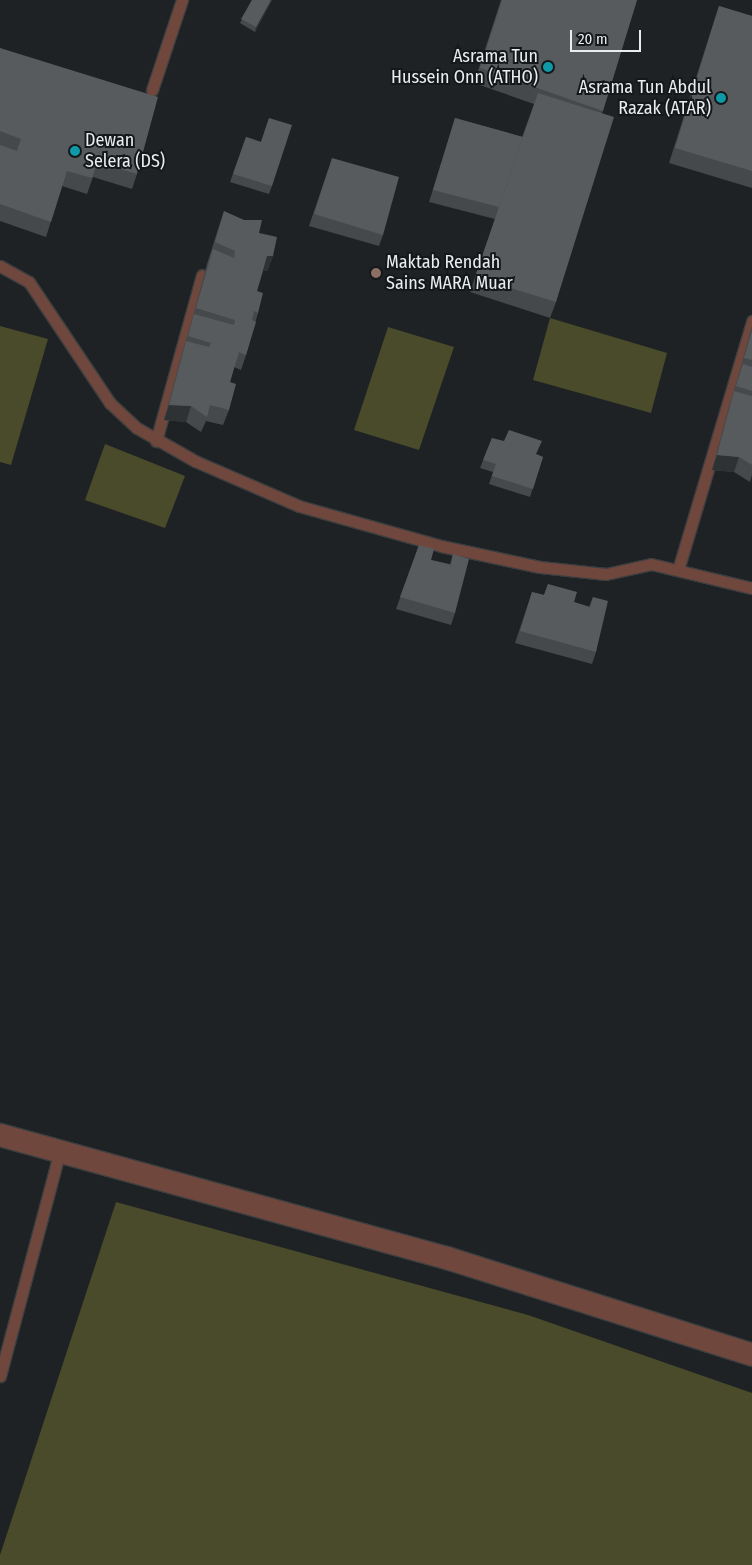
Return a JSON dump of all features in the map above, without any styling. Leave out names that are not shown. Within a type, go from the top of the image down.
[{"type":"street","points":[[0,1135],[448,1258],[752,1355]]},
{"type":"lane","points":[[152,90],[182,0]]},
{"type":"lane","points":[[0,266],[29,282],[110,403],[137,428],[156,441],[299,506],[442,546],[581,573],[606,574],[651,564],[752,588]]},
{"type":"lane","points":[[156,441],[202,274]]},
{"type":"lane","points":[[678,570],[752,321]]},
{"type":"lane","points":[[0,1376],[60,1151]]},
{"type":"green space","points":[[550,318],[667,353],[651,413],[533,380]]},
{"type":"green space","points":[[0,326],[48,339],[11,465],[0,462]]},
{"type":"green space","points":[[388,327],[454,347],[419,450],[354,430]]},
{"type":"green space","points":[[105,444],[185,476],[165,528],[85,500]]},
{"type":"green space","points":[[116,1202],[528,1315],[752,1393],[752,1565],[0,1565],[0,1555]]},
{"type":"building","points":[[252,0],[271,0],[256,27],[241,19]]},
{"type":"building","name":"Asrama Tun Hussein Onn (ATHO)","points":[[502,0],[637,0],[603,111],[480,68]]},
{"type":"building","name":"Asrama Tun Abdul Razak (ATAR)","points":[[719,6],[752,16],[752,171],[675,148]]},
{"type":"building","name":"Dewan Selera (DS)","points":[[0,48],[158,97],[137,174],[97,162],[92,178],[67,171],[51,222],[0,204],[0,145],[17,151],[21,139],[0,131]]},
{"type":"building","points":[[538,93],[614,117],[556,302],[475,277]]},
{"type":"building","points":[[269,118],[292,125],[272,186],[233,174],[246,137],[261,142]]},
{"type":"building","points":[[455,118],[523,137],[499,207],[433,190]]},
{"type":"building","points":[[332,158],[399,177],[383,235],[314,214]]},
{"type":"building","points":[[224,211],[244,220],[262,220],[259,233],[277,237],[273,256],[267,256],[257,291],[263,293],[258,313],[254,311],[252,320],[256,322],[246,355],[239,352],[230,382],[236,384],[229,410],[210,405],[207,417],[191,406],[169,405],[186,341],[209,347],[211,343],[188,336],[194,314],[234,325],[235,320],[196,308],[213,249],[234,258],[235,251],[215,242]]},
{"type":"building","points":[[752,331],[752,360],[744,358]]},
{"type":"building","points":[[743,364],[752,367],[752,391],[736,386]]},
{"type":"building","points":[[734,391],[752,396],[752,465],[739,457],[717,455]]},
{"type":"building","points":[[509,430],[542,441],[536,454],[543,457],[533,489],[492,476],[496,464],[483,460],[492,438],[504,441]]},
{"type":"building","points":[[419,545],[434,549],[431,560],[451,565],[453,554],[469,559],[455,613],[400,597]]},
{"type":"building","points":[[548,584],[577,592],[574,602],[590,607],[593,597],[608,601],[596,652],[520,631],[532,592],[544,595]]},
{"type":"place","name":"Asrama Tun Hussein Onn (ATHO)","points":[[548,67]]},
{"type":"place","name":"Asrama Tun Abdul Razak (ATAR)","points":[[721,98]]},
{"type":"place","name":"Dewan Selera (DS)","points":[[75,151]]},
{"type":"place","name":"Maktab Rendah Sains MARA Muar","points":[[376,273]]}]
